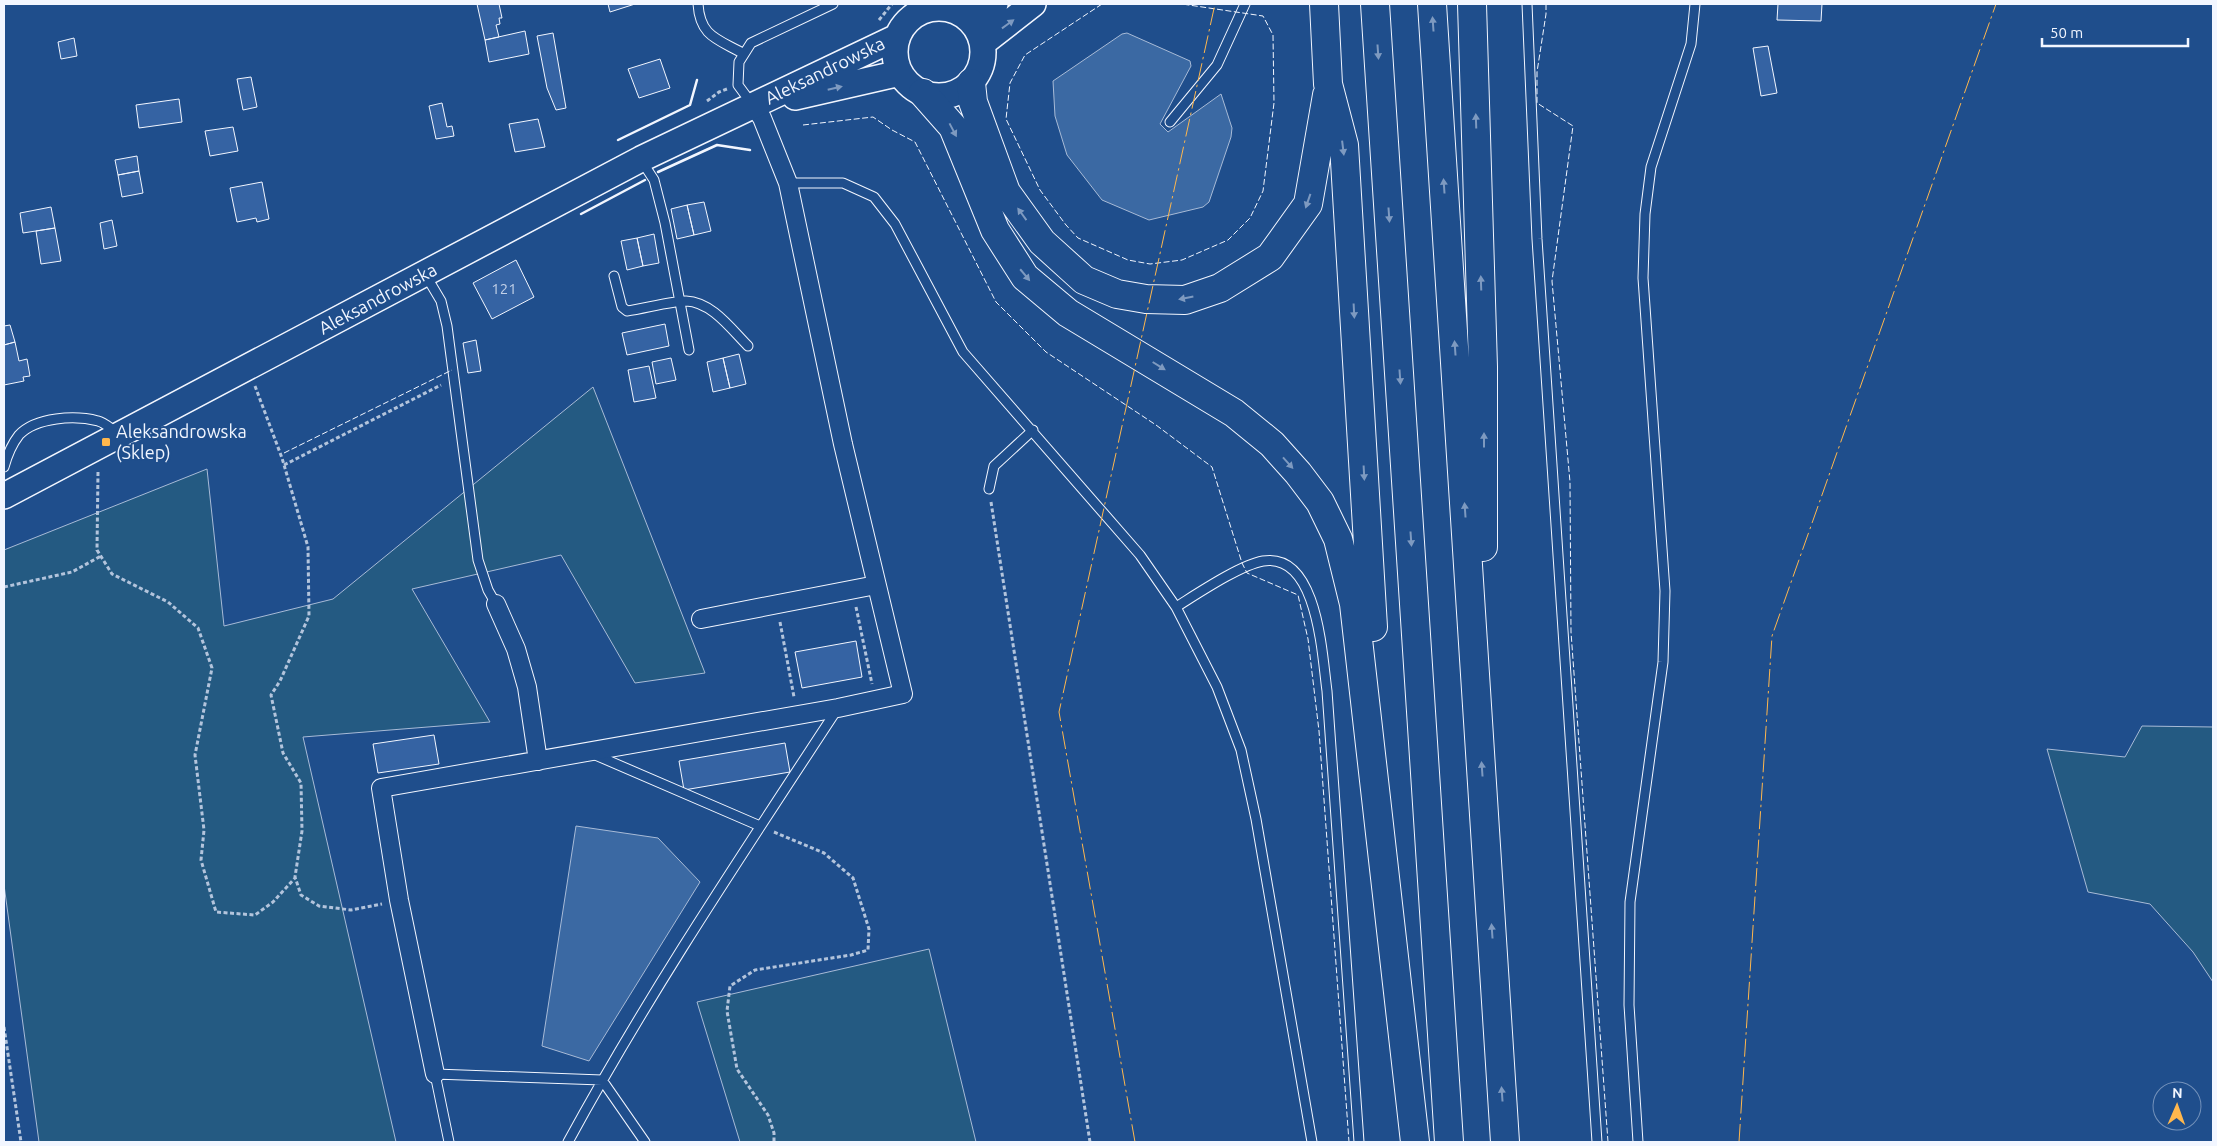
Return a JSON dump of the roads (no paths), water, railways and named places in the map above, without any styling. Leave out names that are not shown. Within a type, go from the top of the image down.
[{"type":"highway","points":[[1324,4],[1328,84],[1344,145],[1392,927]]},
{"type":"highway","points":[[1375,4],[1449,1142]]},
{"type":"highway","points":[[1432,4],[1505,1142]]},
{"type":"highway","points":[[1472,4],[1484,367],[1484,506],[1479,716]]},
{"type":"highway","points":[[971,83],[973,102],[1006,192],[1042,242],[1084,280],[1117,294],[1146,299],[1185,300],[1220,288],[1270,257],[1308,204],[1328,84]]},
{"type":"highway","points":[[922,93],[952,126],[995,230],[1025,276],[1068,313],[1234,413],[1272,444],[1320,502],[1338,539],[1354,604],[1415,1142]]},
{"type":"main road","points":[[970,20],[995,4]]},
{"type":"main road","points":[[983,43],[1033,4]]},
{"type":"main road","points":[[929,8],[958,11],[970,20],[978,30],[983,43],[983,57],[979,71],[971,83],[960,91],[948,95],[935,96],[922,93],[906,82],[900,73],[895,55],[897,37],[904,24],[915,14],[929,8]]},
{"type":"main road","name":"Aleksandrowska","points":[[5,491],[109,440],[641,160],[897,37]]},
{"type":"main road","name":"Aleksandrowska","points":[[754,106],[900,73]]},
{"type":"street","points":[[435,1074],[399,900],[381,788],[838,708],[903,694],[836,411],[817,312],[788,183],[762,118],[754,106]]},
{"type":"street","points":[[702,619],[876,585]]},
{"type":"street","points":[[496,604],[516,648],[527,688],[538,761]]},
{"type":"lane","points":[[698,4],[700,22],[710,35],[744,54]]},
{"type":"lane","points":[[754,106],[738,85],[739,62],[751,43],[833,4]]},
{"type":"lane","points":[[1170,122],[1217,65],[1245,4]]},
{"type":"lane","points":[[1527,4],[1537,239],[1597,1142]]},
{"type":"lane","points":[[1638,1142],[1630,1005],[1630,902],[1663,662],[1665,590],[1643,278],[1645,214],[1651,167],[1691,44],[1695,4]]},
{"type":"lane","points":[[641,160],[654,180],[665,223],[689,350]]},
{"type":"lane","points":[[788,183],[844,182],[874,197],[895,224],[963,352],[1140,554],[1176,607],[1217,687],[1241,750],[1256,818],[1312,1142]]},
{"type":"lane","points":[[425,274],[441,301],[454,378],[478,560],[488,590],[496,604]]},
{"type":"lane","points":[[614,276],[622,307],[627,311],[686,301],[710,309],[748,346]]},
{"type":"lane","points":[[4,467],[8,454],[20,435],[44,421],[72,417],[99,421],[109,440]]},
{"type":"lane","points":[[989,489],[994,466],[1033,430]]},
{"type":"lane","points":[[1176,607],[1205,588],[1263,561],[1280,562],[1300,574],[1310,594],[1320,639],[1327,690],[1359,1142]]},
{"type":"lane","points":[[568,1142],[602,1080],[760,826],[838,708]]},
{"type":"lane","points":[[588,752],[760,826]]},
{"type":"lane","points":[[449,1142],[435,1074],[602,1080]]},
{"type":"lane","points":[[602,1080],[645,1142]]},
{"type":"place","name":"Aleksandrowska (Sklep)","points":[[106,442]]}]
